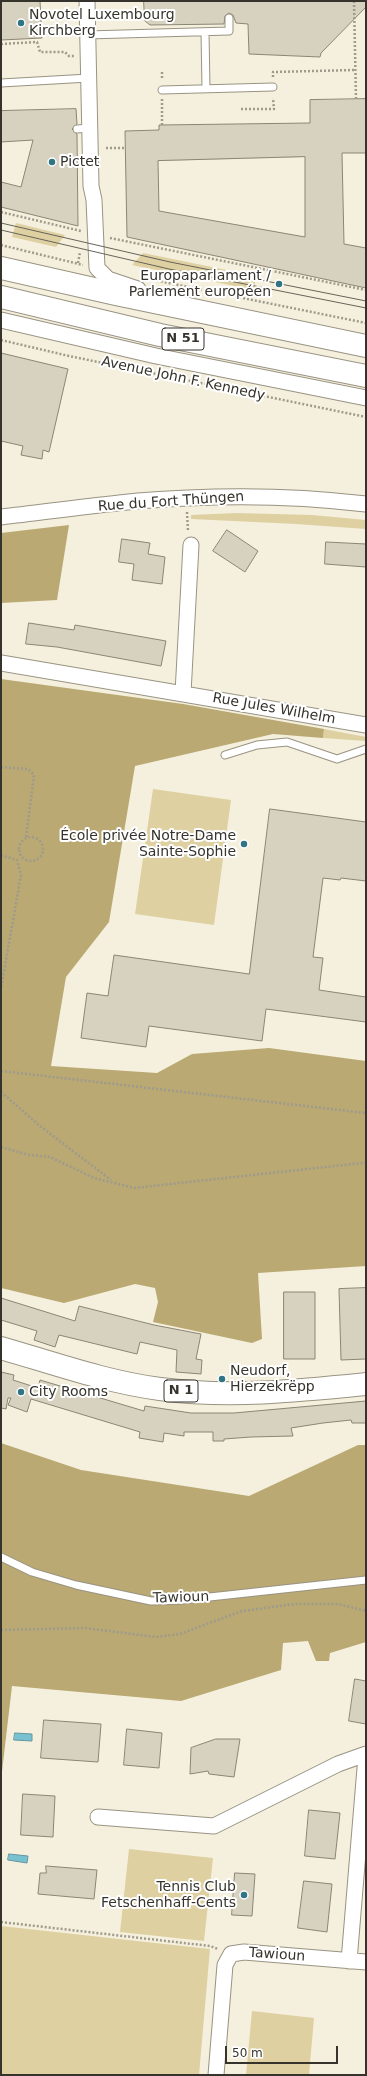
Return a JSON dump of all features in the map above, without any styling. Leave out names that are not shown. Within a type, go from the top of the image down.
[{"type":"main road","name":"N 51","points":[[1,268],[242,321],[366,346]]},
{"type":"main road","name":"N 51","points":[[1,297],[160,335],[366,376]]},
{"type":"main road","name":"N 1","points":[[1,1348],[109,1379],[166,1390],[254,1394],[284,1393],[366,1384]]},
{"type":"street","points":[[87,1],[89,78],[83,129],[90,163],[101,236],[98,268],[108,279],[126,287],[225,308],[242,321]]},
{"type":"street","name":"Avenue John F. Kennedy","points":[[1,320],[156,356],[366,398]]},
{"type":"street","name":"Avenue John F. Kennedy","points":[[156,356],[160,335]]},
{"type":"street","name":"Rue du Fort Thüngen","points":[[1,517],[187,498],[253,496],[316,498],[366,504]]},
{"type":"street","points":[[183,693],[190,538]]},
{"type":"street","name":"Rue Jules Wilhelm","points":[[1,663],[366,725]]},
{"type":"street","points":[[98,1817],[214,1826],[338,1764],[366,1755],[349,1961]]},
{"type":"street","name":"Tawioun","points":[[216,2075],[225,1966],[231,1954],[244,1952],[366,1962]]},
{"type":"lane","points":[[87,35],[229,31],[229,18]]},
{"type":"lane","points":[[205,32],[206,89]]},
{"type":"lane","points":[[1,83],[89,78]]},
{"type":"lane","points":[[162,90],[273,88]]},
{"type":"lane","points":[[225,755],[257,745],[287,742],[337,759],[366,749]]},
{"type":"lane","name":"Tawioun","points":[[1,1557],[32,1572],[76,1585],[151,1600],[182,1600],[366,1580]]},
{"type":"path","points":[[354,1],[356,99]]},
{"type":"path","points":[[1,44],[37,42],[40,52],[65,52],[69,56],[78,56]]},
{"type":"path","points":[[241,109],[274,109],[273,72],[355,70]]},
{"type":"path","points":[[106,148],[125,148]]},
{"type":"path","points":[[1,212],[101,236],[366,290]]},
{"type":"path","points":[[1,245],[98,268]]},
{"type":"path","points":[[143,278],[255,302],[366,323]]},
{"type":"path","name":"Avenue John F. Kennedy","points":[[1,340],[69,356],[366,417]]},
{"type":"path","points":[[180,513],[194,512]]},
{"type":"path","points":[[188,519],[190,538]]},
{"type":"path","points":[[1,766],[28,769],[34,775],[26,838]]},
{"type":"path","points":[[33,837],[40,842],[43,848],[41,855],[35,860],[28,861],[21,857],[19,850],[20,843],[26,838],[33,837]]},
{"type":"path","points":[[1,855],[17,860]]},
{"type":"path","points":[[17,860],[21,857]]},
{"type":"path","points":[[1,989],[21,875],[17,860]]},
{"type":"path","points":[[1,1071],[366,1113]]},
{"type":"path","points":[[1,1092],[40,1126],[112,1182]]},
{"type":"path","points":[[1,1147],[29,1155],[50,1156],[94,1178],[134,1188],[362,1163],[366,1164]]},
{"type":"path","points":[[1,1630],[86,1628],[156,1637],[180,1634],[242,1611],[295,1604],[338,1604],[366,1611]]},
{"type":"path","points":[[1,1922],[210,1946],[231,1954]]},
{"type":"shaded area","points":[[16,223],[65,235],[56,247],[12,237]]},
{"type":"shaded area","points":[[143,253],[256,276],[254,290],[132,265]]},
{"type":"shaded area","points":[[236,513],[312,515],[366,520],[366,529],[191,519],[191,515]]},
{"type":"shaded area","points":[[69,525],[57,600],[1,603],[1,533]]},
{"type":"shaded area","points":[[1,679],[183,704],[324,729],[323,738],[273,734],[135,766],[109,922],[66,977],[51,1066],[157,1073],[192,1054],[269,1048],[366,1061],[366,1266],[258,1273],[262,1339],[252,1343],[153,1322],[158,1302],[155,1288],[135,1284],[64,1303],[1,1288]]},
{"type":"shaded area","points":[[324,729],[366,737],[366,741],[323,738]]},
{"type":"shaded area","points":[[153,789],[231,800],[214,925],[135,914]]},
{"type":"shaded area","points":[[1,1443],[81,1470],[249,1496],[358,1445],[366,1445],[366,1642],[330,1653],[329,1661],[316,1661],[308,1641],[283,1643],[281,1670],[181,1701],[12,1686],[1,1780]]},
{"type":"shaded area","points":[[129,1849],[213,1858],[204,1941],[120,1932]]},
{"type":"shaded area","points":[[1,1926],[210,1949],[199,2075],[1,2075]]},
{"type":"shaded area","points":[[252,2011],[314,2018],[309,2075],[246,2075]]},
{"type":"water","points":[[15,1733],[32,1734],[32,1741],[14,1740]]},
{"type":"water","points":[[9,1854],[28,1856],[27,1863],[8,1860]]},
{"type":"building","name":"Novotel Luxembourg Kirchberg","points":[[1,1],[40,1],[42,38],[1,40]]},
{"type":"building","points":[[144,1],[366,1],[366,7],[321,53],[320,57],[249,54],[248,24],[236,23],[233,15],[229,13],[225,16],[224,24],[150,25],[145,21]]},
{"type":"building","points":[[366,99],[366,153],[342,153],[344,244],[366,248],[366,288],[127,237],[125,131],[159,130],[159,125],[310,123],[310,100]],"holes":[[[305,157],[305,237],[159,211],[158,161]]]},
{"type":"building","name":"Pictet","points":[[76,109],[77,124],[72,129],[77,134],[78,226],[1,207],[1,182],[21,187],[33,140],[1,142],[1,111]]},
{"type":"building","points":[[1,353],[68,369],[49,452],[43,450],[42,459],[21,455],[23,446],[1,441]]},
{"type":"building","points":[[227,530],[258,551],[245,572],[213,551]]},
{"type":"building","points":[[122,539],[150,543],[148,554],[165,557],[162,584],[132,580],[134,564],[119,562]]},
{"type":"building","points":[[326,542],[366,544],[366,567],[325,564]]},
{"type":"building","points":[[29,623],[74,630],[75,625],[166,641],[161,666],[57,647],[26,644]]},
{"type":"building","points":[[270,809],[366,822],[366,881],[341,878],[340,880],[323,878],[313,957],[323,958],[319,990],[366,997],[366,1022],[266,1009],[262,1041],[149,1026],[146,1047],[81,1038],[87,993],[108,996],[114,955],[249,974]]},
{"type":"building","points":[[366,1288],[366,1359],[341,1360],[339,1289]]},
{"type":"building","points":[[284,1292],[315,1292],[315,1359],[284,1359]]},
{"type":"building","points":[[1,1298],[75,1321],[79,1306],[154,1325],[201,1334],[196,1359],[202,1360],[201,1374],[176,1372],[177,1350],[140,1342],[137,1354],[59,1335],[55,1347],[34,1340],[37,1331],[1,1320]]},
{"type":"building","points":[[1,1372],[14,1375],[13,1380],[38,1388],[40,1380],[144,1411],[145,1406],[191,1413],[234,1413],[366,1401],[366,1423],[352,1423],[351,1420],[323,1423],[291,1428],[293,1436],[251,1437],[224,1439],[224,1441],[213,1441],[213,1432],[184,1432],[184,1436],[164,1433],[163,1442],[139,1438],[140,1432],[31,1399],[27,1412],[8,1405],[11,1398],[8,1398],[6,1409],[1,1408]]},
{"type":"building","points":[[355,1679],[366,1681],[366,1724],[349,1721]]},
{"type":"building","points":[[44,1720],[101,1724],[98,1762],[41,1758]]},
{"type":"building","points":[[127,1729],[162,1733],[159,1768],[124,1765]]},
{"type":"building","points":[[216,1739],[240,1739],[234,1777],[209,1774],[208,1771],[190,1774],[191,1748]]},
{"type":"building","points":[[23,1794],[55,1796],[53,1837],[21,1835]]},
{"type":"building","points":[[309,1810],[340,1813],[335,1859],[305,1856]]},
{"type":"building","points":[[46,1866],[97,1870],[94,1899],[38,1894],[40,1873],[46,1873]]},
{"type":"building","name":"Tennis Club Fetschenhaff-Cents","points":[[235,1873],[255,1874],[252,1916],[232,1915]]},
{"type":"building","points":[[304,1881],[332,1884],[327,1932],[298,1928]]},
{"type":"tram line","points":[[1,223],[170,262],[366,301]]},
{"type":"tram line","points":[[1,230],[169,269],[366,308]]},
{"type":"place","name":"Novotel Luxembourg Kirchberg","points":[[21,23]]},
{"type":"place","name":"Pictet","points":[[52,162]]},
{"type":"place","name":"Europaparlament / Parlement européen","points":[[279,284]]},
{"type":"place","name":"École privée Notre-Dame Sainte-Sophie","points":[[244,844]]},
{"type":"place","name":"Neudorf, Hierzekrëpp","points":[[222,1379]]},
{"type":"place","name":"City Rooms","points":[[21,1392]]},
{"type":"place","name":"Tennis Club Fetschenhaff-Cents","points":[[244,1895]]}]
